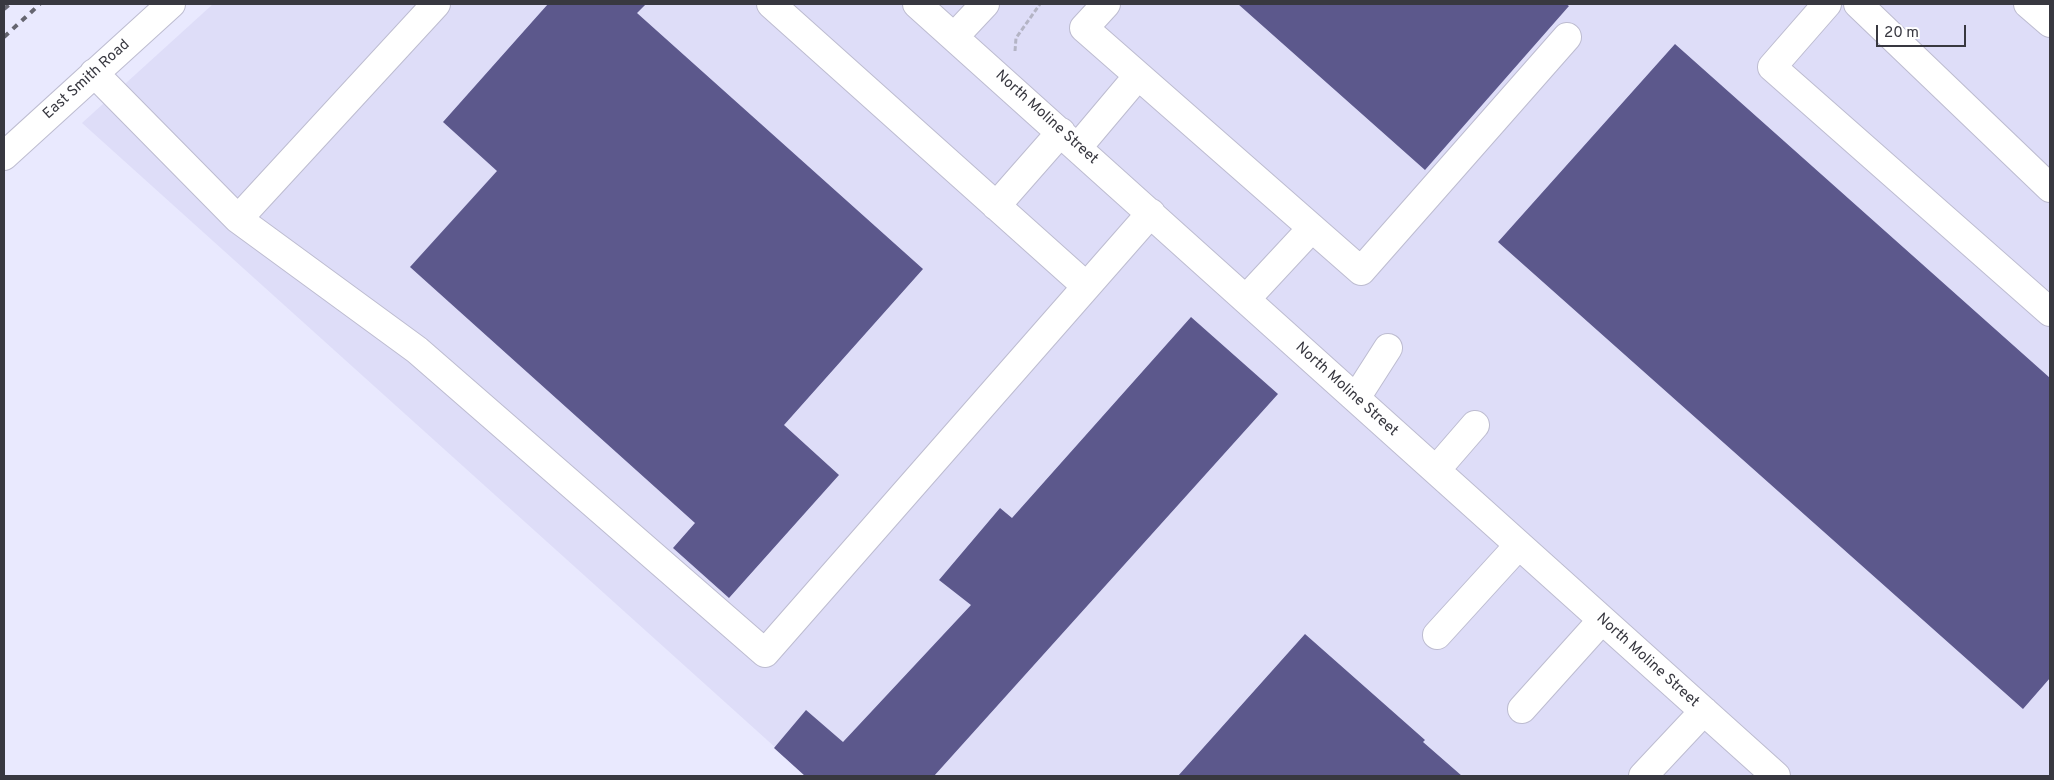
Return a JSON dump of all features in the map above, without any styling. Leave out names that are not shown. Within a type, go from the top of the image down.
[{"type":"street","name":"East Smith Road","points":[[4,156],[171,4]]},
{"type":"street","points":[[238,219],[436,4]]},
{"type":"street","points":[[771,4],[1086,286]]},
{"type":"street","name":"North Moline Street","points":[[917,4],[1776,776]]},
{"type":"street","points":[[954,37],[985,4]]},
{"type":"street","points":[[1106,4],[1084,28],[1137,77],[1361,270],[1567,37]]},
{"type":"street","points":[[1828,4],[1772,68],[2050,312]]},
{"type":"street","points":[[1858,4],[2050,188]]},
{"type":"street","points":[[2028,4],[2050,23]]},
{"type":"street","points":[[94,73],[238,219],[417,350],[764,653],[1151,213]]},
{"type":"street","points":[[996,206],[1137,77]]},
{"type":"street","points":[[1246,299],[1312,228]]},
{"type":"street","points":[[1356,398],[1388,348]]},
{"type":"street","points":[[1436,470],[1475,425]]},
{"type":"street","points":[[1437,635],[1519,545]]},
{"type":"street","points":[[1522,709],[1602,620]]},
{"type":"street","points":[[1643,776],[1704,711]]},
{"type":"path","points":[[1000,78],[1017,57],[1015,50],[1016,38],[1040,4]]},
{"type":"shaded area","points":[[213,4],[2050,4],[2050,776],[807,776],[82,123]]},
{"type":"building","points":[[548,4],[646,4],[637,13],[923,269],[784,425],[839,475],[729,598],[673,548],[695,523],[410,267],[497,171],[443,122]]},
{"type":"building","points":[[1238,4],[1566,4],[1569,6],[1425,170]]},
{"type":"building","points":[[1675,44],[2050,378],[2050,678],[2023,709],[1498,242]]},
{"type":"building","points":[[1191,317],[1278,394],[934,776],[805,776],[774,748],[806,710],[843,742],[971,605],[939,580],[1000,508],[1012,518]]},
{"type":"building","points":[[1305,634],[1425,740],[1423,742],[1462,776],[1178,776]]},
{"type":"railway","points":[[4,9],[10,4]]},
{"type":"railway","points":[[4,37],[40,4]]}]
